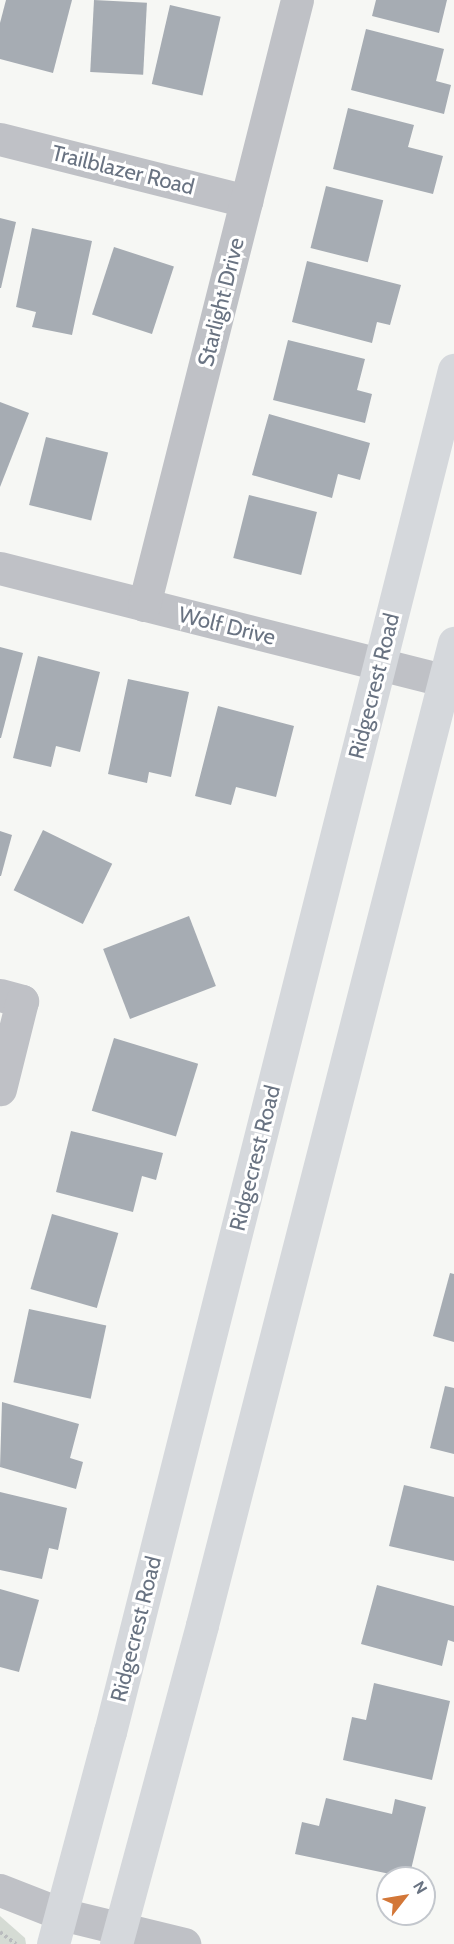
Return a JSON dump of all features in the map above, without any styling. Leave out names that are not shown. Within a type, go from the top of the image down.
[{"type":"main road","name":"Ridgecrest Road","points":[[57,1929],[108,1743],[454,370]]},
{"type":"main road","points":[[118,1937],[449,682],[454,643]]},
{"type":"street","name":"Starlight Drive","points":[[144,605],[297,0]]},
{"type":"street","name":"Trailblazer Road","points":[[0,139],[246,201]]},
{"type":"street","name":"Wolf Drive","points":[[0,568],[449,682]]},
{"type":"street","points":[[0,995],[22,1001],[0,1089]]},
{"type":"street","points":[[0,1890],[57,1929],[184,1944]]},
{"type":"path","points":[[0,1932],[15,1944]]},
{"type":"shaded area","points":[[0,1916],[25,1938],[26,1944],[0,1944]]},
{"type":"building","points":[[6,0],[72,0],[53,73],[0,59],[0,23]]},
{"type":"building","points":[[94,0],[147,3],[143,75],[90,72]]},
{"type":"building","points":[[376,0],[447,0],[439,33],[372,16]]},
{"type":"building","points":[[170,5],[221,17],[202,96],[152,84]]},
{"type":"building","points":[[366,29],[444,49],[436,81],[451,85],[444,114],[351,90]]},
{"type":"building","points":[[348,108],[414,125],[408,147],[443,156],[433,194],[333,169]]},
{"type":"building","points":[[326,186],[383,200],[368,262],[311,248]]},
{"type":"building","points":[[0,218],[16,222],[1,288],[0,288]]},
{"type":"building","points":[[32,228],[92,241],[72,335],[32,327],[36,312],[16,307]]},
{"type":"building","points":[[114,247],[174,266],[152,334],[92,315]]},
{"type":"building","points":[[307,261],[401,285],[390,325],[377,322],[372,343],[292,322]]},
{"type":"building","points":[[288,340],[365,359],[357,390],[372,394],[365,423],[273,400]]},
{"type":"building","points":[[0,402],[29,413],[0,487]]},
{"type":"building","points":[[269,414],[370,443],[360,480],[338,474],[332,498],[252,475]]},
{"type":"building","points":[[46,437],[108,452],[91,520],[29,505]]},
{"type":"building","points":[[249,495],[317,512],[301,575],[233,558]]},
{"type":"building","points":[[0,647],[23,653],[1,738],[0,738]]},
{"type":"building","points":[[38,656],[100,672],[80,752],[56,746],[51,767],[13,758]]},
{"type":"building","points":[[128,679],[189,692],[171,777],[149,772],[147,783],[108,774]]},
{"type":"building","points":[[218,706],[294,726],[276,797],[236,787],[231,805],[195,796]]},
{"type":"building","points":[[43,830],[112,864],[83,924],[14,890]]},
{"type":"building","points":[[0,831],[12,835],[1,876],[0,876]]},
{"type":"building","points":[[189,916],[216,986],[130,1019],[103,949]]},
{"type":"building","points":[[114,1038],[198,1064],[176,1136],[92,1111]]},
{"type":"building","points":[[71,1131],[163,1153],[156,1180],[142,1176],[133,1212],[56,1192]]},
{"type":"building","points":[[52,1214],[118,1233],[97,1308],[31,1289]]},
{"type":"building","points":[[450,1273],[454,1274],[454,1342],[433,1336]]},
{"type":"building","points":[[29,1309],[106,1325],[91,1399],[13,1382]]},
{"type":"building","points":[[445,1386],[454,1388],[454,1454],[430,1448]]},
{"type":"building","points":[[2,1402],[79,1424],[70,1458],[83,1462],[76,1489],[0,1467]]},
{"type":"building","points":[[404,1485],[454,1497],[454,1561],[389,1546]]},
{"type":"building","points":[[0,1492],[67,1508],[58,1550],[49,1548],[42,1579],[0,1570]]},
{"type":"building","points":[[377,1585],[454,1606],[454,1642],[448,1640],[442,1666],[361,1644]]},
{"type":"building","points":[[0,1589],[39,1600],[19,1672],[0,1667]]},
{"type":"building","points":[[374,1683],[450,1701],[432,1780],[343,1760],[352,1717],[366,1720]]},
{"type":"building","points":[[326,1798],[392,1814],[395,1799],[426,1807],[412,1866],[376,1866],[376,1871],[295,1854],[302,1822],[319,1826]]}]
